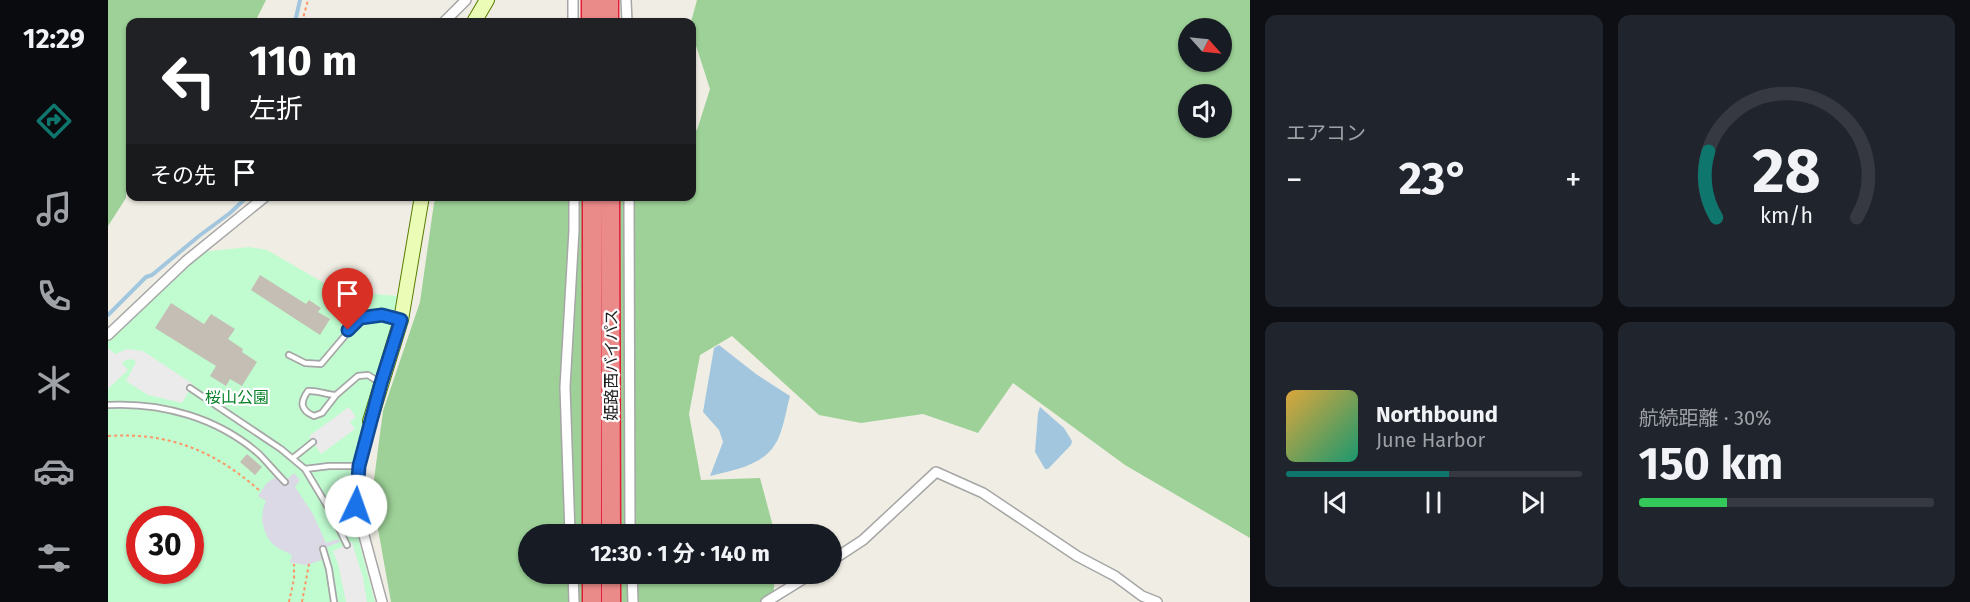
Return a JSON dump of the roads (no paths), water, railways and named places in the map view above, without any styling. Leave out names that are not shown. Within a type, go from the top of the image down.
[{"type":"highway","points":[[591,0],[591,18]]},
{"type":"highway","points":[[609,0],[609,18]]},
{"type":"highway","name":"姫路西バイパス","points":[[592,201],[592,524]]},
{"type":"highway","name":"姫路西バイパス","points":[[610,201],[611,524]]},
{"type":"highway","points":[[592,584],[592,602]]},
{"type":"highway","points":[[611,584],[611,602]]},
{"type":"street","points":[[448,18],[466,0]]},
{"type":"street","points":[[476,18],[487,0]]},
{"type":"street","points":[[573,0],[573,18]]},
{"type":"street","points":[[626,0],[627,18]]},
{"type":"street","points":[[108,334],[186,261],[260,201]]},
{"type":"street","points":[[382,602],[356,506],[359,466],[370,421],[401,320],[421,201]]},
{"type":"street","points":[[570,524],[565,387],[574,201]]},
{"type":"street","points":[[629,201],[630,524]]},
{"type":"street","points":[[842,554],[863,540],[936,472],[983,493],[1077,556],[1115,576],[1142,597],[1157,602]]},
{"type":"street","points":[[573,584],[574,602]]},
{"type":"street","points":[[632,584],[633,602]]},
{"type":"street","points":[[766,602],[795,584]]},
{"type":"lane","points":[[289,355],[305,363],[321,364],[360,318],[382,315],[401,320]]},
{"type":"lane","points":[[336,395],[323,394],[316,390],[308,391],[302,399],[302,405],[308,414],[314,416],[322,413],[336,395],[358,376],[368,375],[381,383]]},
{"type":"lane","points":[[190,388],[305,469],[332,514],[347,545]]},
{"type":"lane","points":[[108,405],[155,407],[200,418],[260,454],[285,482]]},
{"type":"lane","points":[[292,458],[313,442]]},
{"type":"lane","points":[[305,469],[359,466]]},
{"type":"lane","points":[[323,549],[329,569],[334,602]]},
{"type":"water","points":[[719,345],[756,374],[790,396],[780,435],[768,453],[745,467],[710,476],[723,442],[719,430],[703,412],[714,348]]},
{"type":"water","points":[[1040,407],[1064,428],[1072,441],[1071,445],[1048,469],[1045,469],[1035,452]]},
{"type":"waterway","points":[[296,18],[300,0]]},
{"type":"waterway","points":[[108,315],[146,277],[152,275],[243,201]]},
{"type":"park label","name":"桜山公園","points":[[237,397]]}]
